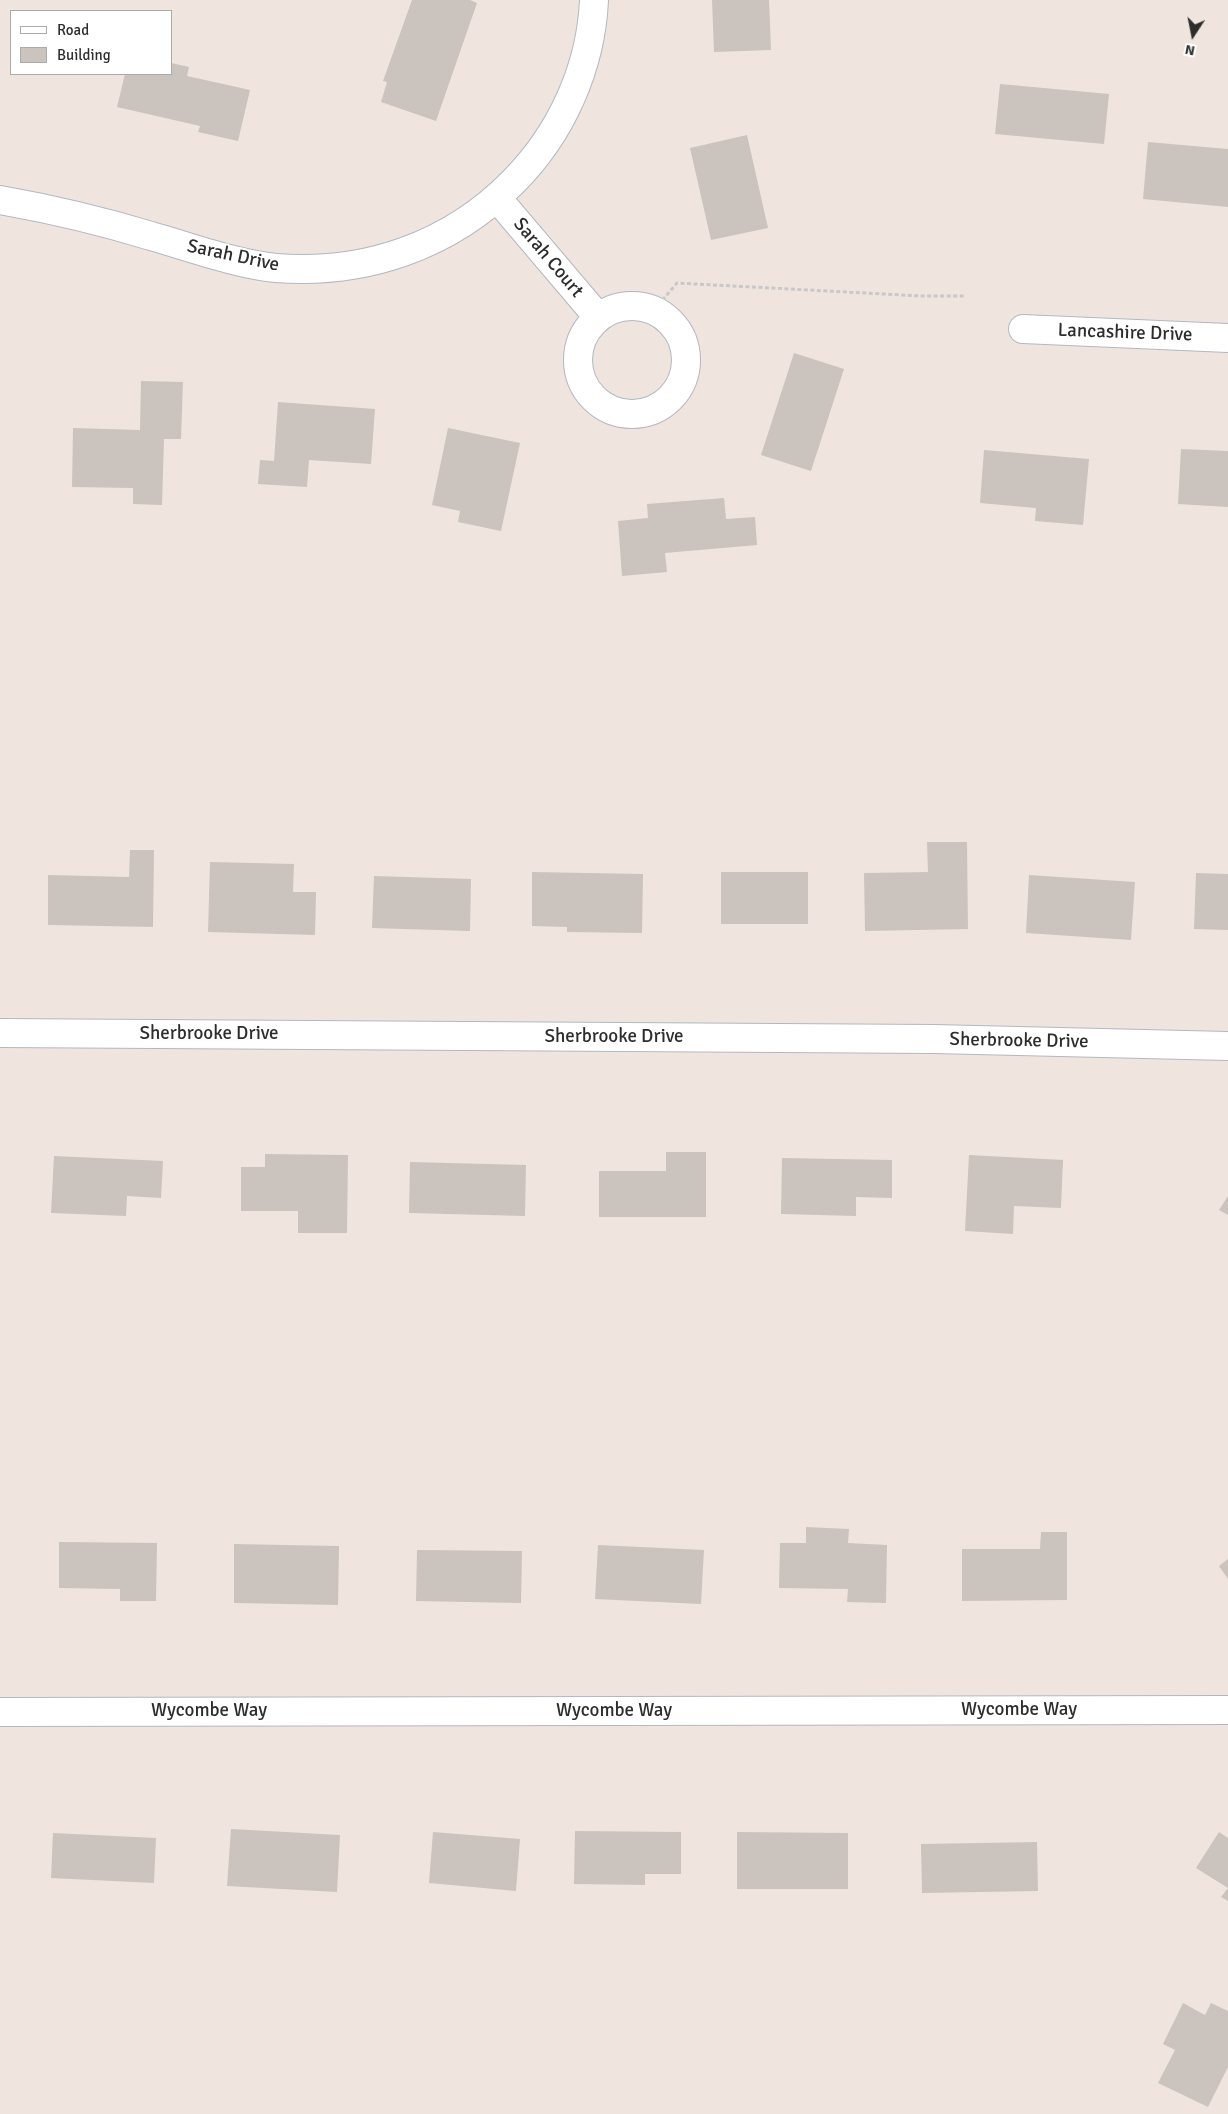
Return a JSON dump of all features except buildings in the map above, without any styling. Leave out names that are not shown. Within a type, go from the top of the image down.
[{"type":"street","name":"Sarah Drive","points":[[0,200],[115,225],[242,261],[274,268],[330,268],[379,260],[426,244],[462,225],[497,198],[530,165],[558,124],[579,79],[593,25],[594,0]]},
{"type":"street","name":"Sarah Court","points":[[497,198],[598,317]]},
{"type":"street","points":[[625,306],[640,306],[654,310],[666,317],[676,327],[682,338],[687,356],[685,375],[677,391],[663,405],[646,412],[628,414],[610,410],[594,399],[583,384],[578,367],[579,348],[585,331],[598,317],[610,310],[625,306]]},
{"type":"street","name":"Lancashire Drive","points":[[1023,329],[1228,338]]},
{"type":"street","name":"Sherbrooke Drive","points":[[0,1033],[924,1039],[1228,1046]]},
{"type":"street","name":"Wycombe Way","points":[[0,1712],[1228,1710]]},
{"type":"path","points":[[654,310],[677,283],[921,296],[966,296]]}]
